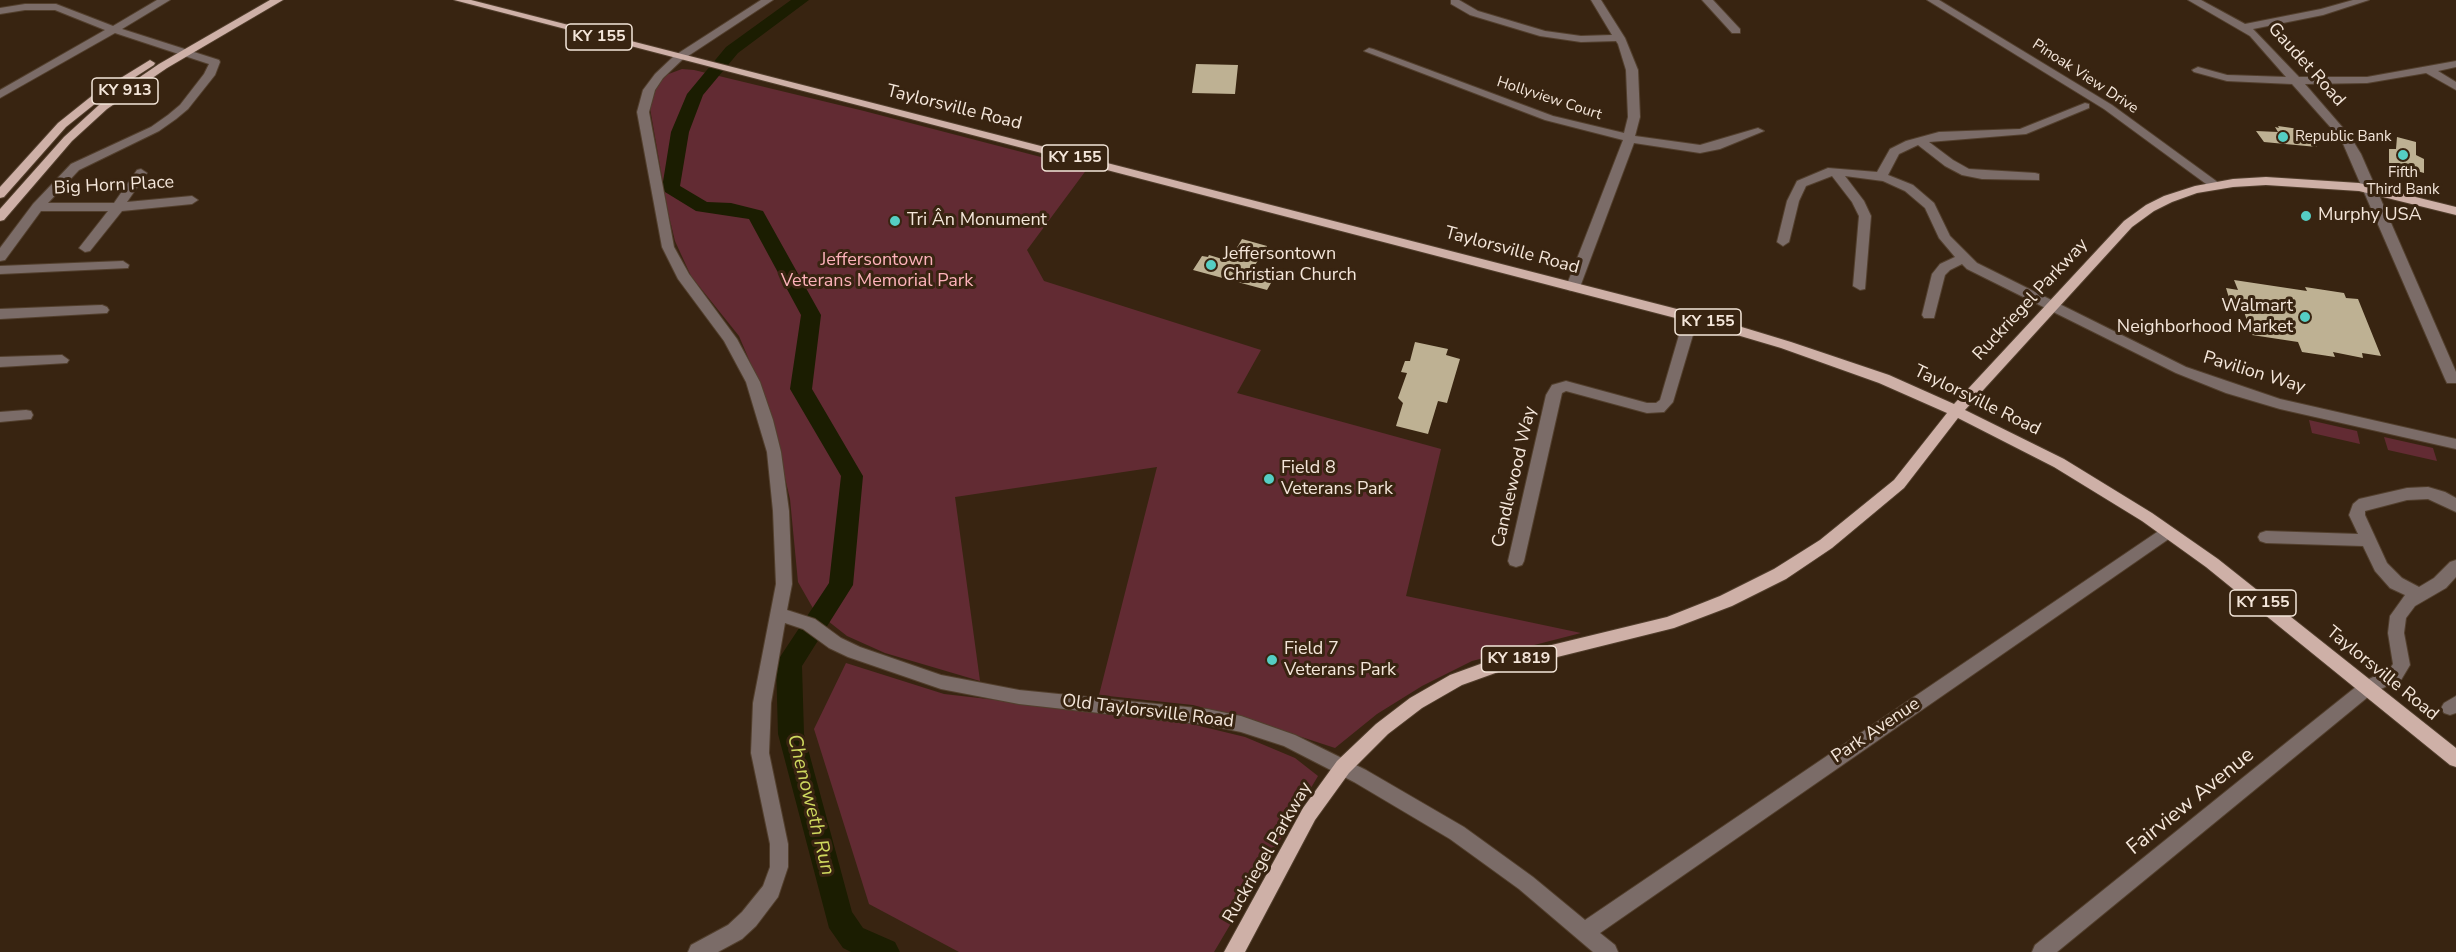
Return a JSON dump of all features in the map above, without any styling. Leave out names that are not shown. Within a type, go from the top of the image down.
[{"type":"main road","name":"KY 913","points":[[0,194],[36,153],[80,110],[120,81],[259,0]]},
{"type":"main road","name":"KY 913","points":[[0,217],[83,124],[145,77],[278,0]]},
{"type":"main road","name":"Taylorsville Road","points":[[459,0],[1691,318],[1840,363],[1957,410],[2059,463],[2168,532],[2212,563],[2456,759]]},
{"type":"main road","name":"Ruckriegel Parkway","points":[[1234,952],[1309,814],[1343,768],[1382,729],[1416,703],[1456,680],[1500,664],[1668,623],[1726,601],[1780,574],[1826,544],[1899,484],[1968,396],[2135,218],[2168,199],[2217,186],[2233,183],[2287,181],[2369,189],[2456,211]]},
{"type":"street","points":[[0,95],[165,0]]},
{"type":"street","points":[[698,952],[735,932],[749,920],[764,902],[777,879],[780,858],[779,843],[760,753],[762,703],[784,585],[781,512],[774,452],[753,382],[737,350],[673,259],[665,235],[643,118],[649,90],[659,76],[678,58],[768,0]]},
{"type":"street","points":[[1573,287],[1630,138],[1634,117],[1632,70],[1620,38],[1596,0]]},
{"type":"street","points":[[1707,0],[1736,31]]},
{"type":"street","name":"Pinoak View Drive","points":[[1932,0],[2108,107],[2217,186]]},
{"type":"street","name":"Gaudet Road","points":[[2193,0],[2245,27],[2298,82],[2346,138],[2452,379]]},
{"type":"street","points":[[2245,27],[2323,12],[2364,0]]},
{"type":"street","points":[[1455,2],[1474,13],[1544,34],[1581,39],[1620,38]]},
{"type":"street","points":[[0,11],[25,7],[51,7],[215,62],[209,75],[184,107],[155,129],[75,167],[37,207],[0,257]]},
{"type":"street","name":"Hollyview Court","points":[[1369,51],[1549,118],[1676,148],[1700,149],[1716,146],[1758,131]]},
{"type":"street","points":[[2198,70],[2227,78],[2298,82],[2355,81],[2456,64]]},
{"type":"street","points":[[2429,70],[2456,87]]},
{"type":"street","points":[[1881,176],[1894,153],[1919,140],[1939,136],[2022,132],[2085,106]]},
{"type":"street","points":[[1919,140],[1949,163],[1966,172],[1982,175],[2035,177]]},
{"type":"street","points":[[1783,242],[1793,201],[1801,184],[1820,174],[1835,172],[1858,201],[1865,216],[1860,286]]},
{"type":"street","name":"Pavilion Way","points":[[1835,172],[1881,176],[1910,188],[1930,206],[1945,238],[1963,258],[1982,272],[2181,370],[2280,404],[2456,444]]},
{"type":"street","points":[[86,248],[141,173]]},
{"type":"street","name":"Big Horn Place","points":[[37,207],[118,207],[192,200]]},
{"type":"street","points":[[1929,315],[1939,274],[1945,267],[1963,258]]},
{"type":"street","points":[[0,270],[123,265]]},
{"type":"street","points":[[0,314],[102,310]]},
{"type":"street","name":"Candlewood Way","points":[[1516,561],[1553,395],[1557,389],[1566,386],[1647,408],[1659,408],[1666,402],[1691,318]]},
{"type":"street","points":[[0,362],[62,360]]},
{"type":"street","points":[[0,417],[26,415]]},
{"type":"street","points":[[2419,595],[2388,577],[2356,515],[2358,508],[2364,503],[2407,494],[2440,496],[2456,506]]},
{"type":"street","name":"Park Avenue","points":[[1584,932],[2168,532]]},
{"type":"street","points":[[2266,537],[2368,540]]},
{"type":"street","name":"Fairview Avenue","points":[[2042,952],[2368,687],[2395,675],[2402,665],[2396,633],[2398,616],[2409,601],[2454,573]]},
{"type":"street","name":"Old Taylorsville Road","points":[[780,616],[793,617],[809,624],[835,643],[884,664],[959,686],[1019,697],[1176,712],[1242,724],[1289,740],[1343,768],[1471,842],[1526,883],[1608,952]]},
{"type":"green space","name":"Jeffersontown Veterans Memorial Park","points":[[682,69],[864,111],[1087,169],[1027,250],[1044,281],[1261,350],[1237,393],[1441,449],[1406,596],[1581,633],[1472,661],[1422,686],[1377,714],[1335,748],[1259,723],[1193,705],[1099,695],[1157,467],[955,497],[980,681],[885,653],[847,636],[814,610],[798,582],[790,499],[767,402],[739,336],[691,276],[675,241],[650,108],[657,85],[666,75]]},
{"type":"green space","points":[[2309,420],[2357,431],[2360,444],[2312,433]]},
{"type":"green space","points":[[2384,437],[2433,448],[2437,461],[2388,450]]},
{"type":"green space","points":[[846,663],[944,694],[1179,721],[1245,737],[1295,758],[1318,776],[1214,952],[959,952],[869,904],[814,729]]},
{"type":"building","points":[[1196,64],[1238,65],[1235,94],[1192,93]]},
{"type":"building","name":"Republic Bank","points":[[2278,126],[2306,130],[2317,147],[2264,142],[2256,131],[2278,132],[2275,127],[2279,128]]},
{"type":"building","name":"Fifth Third Bank","points":[[2397,137],[2416,142],[2416,155],[2424,159],[2424,173],[2389,163],[2389,149],[2396,149]]},
{"type":"building","name":"Jeffersontown Christian Church","points":[[1242,239],[1267,246],[1252,270],[1275,276],[1267,290],[1193,270],[1202,256],[1208,257],[1209,255],[1229,261]]},
{"type":"building","name":"Walmart Neighborhood Market","points":[[2234,280],[2307,291],[2305,287],[2344,293],[2346,298],[2358,299],[2381,356],[2362,353],[2363,358],[2333,352],[2335,357],[2302,352],[2298,342],[2252,335],[2240,300],[2229,298],[2226,288],[2238,290]]},
{"type":"building","points":[[1415,342],[1448,349],[1446,355],[1460,359],[1447,403],[1438,401],[1428,434],[1396,426],[1403,403],[1398,398],[1407,373],[1401,372],[1405,361],[1410,361]]},
{"type":"waterway","name":"Chenoweth Run","points":[[801,0],[732,50],[695,94],[680,132],[671,188],[703,207],[731,209],[756,215],[811,315],[801,389],[852,476],[841,585],[789,663],[791,734],[839,918],[853,938],[885,952]]},
{"type":"place","name":"Republic Bank","points":[[2283,137]]},
{"type":"place","name":"Fifth Third Bank","points":[[2403,155]]},
{"type":"place","name":"Murphy USA","points":[[2306,216]]},
{"type":"place","name":"Tri Ân Monument","points":[[895,221]]},
{"type":"place","name":"Jeffersontown Christian Church","points":[[1211,265]]},
{"type":"place","name":"Walmart Neighborhood Market","points":[[2305,317]]},
{"type":"place","name":"Field 8 Veterans Park","points":[[1269,479]]},
{"type":"place","name":"Field 7 Veterans Park","points":[[1272,660]]}]
